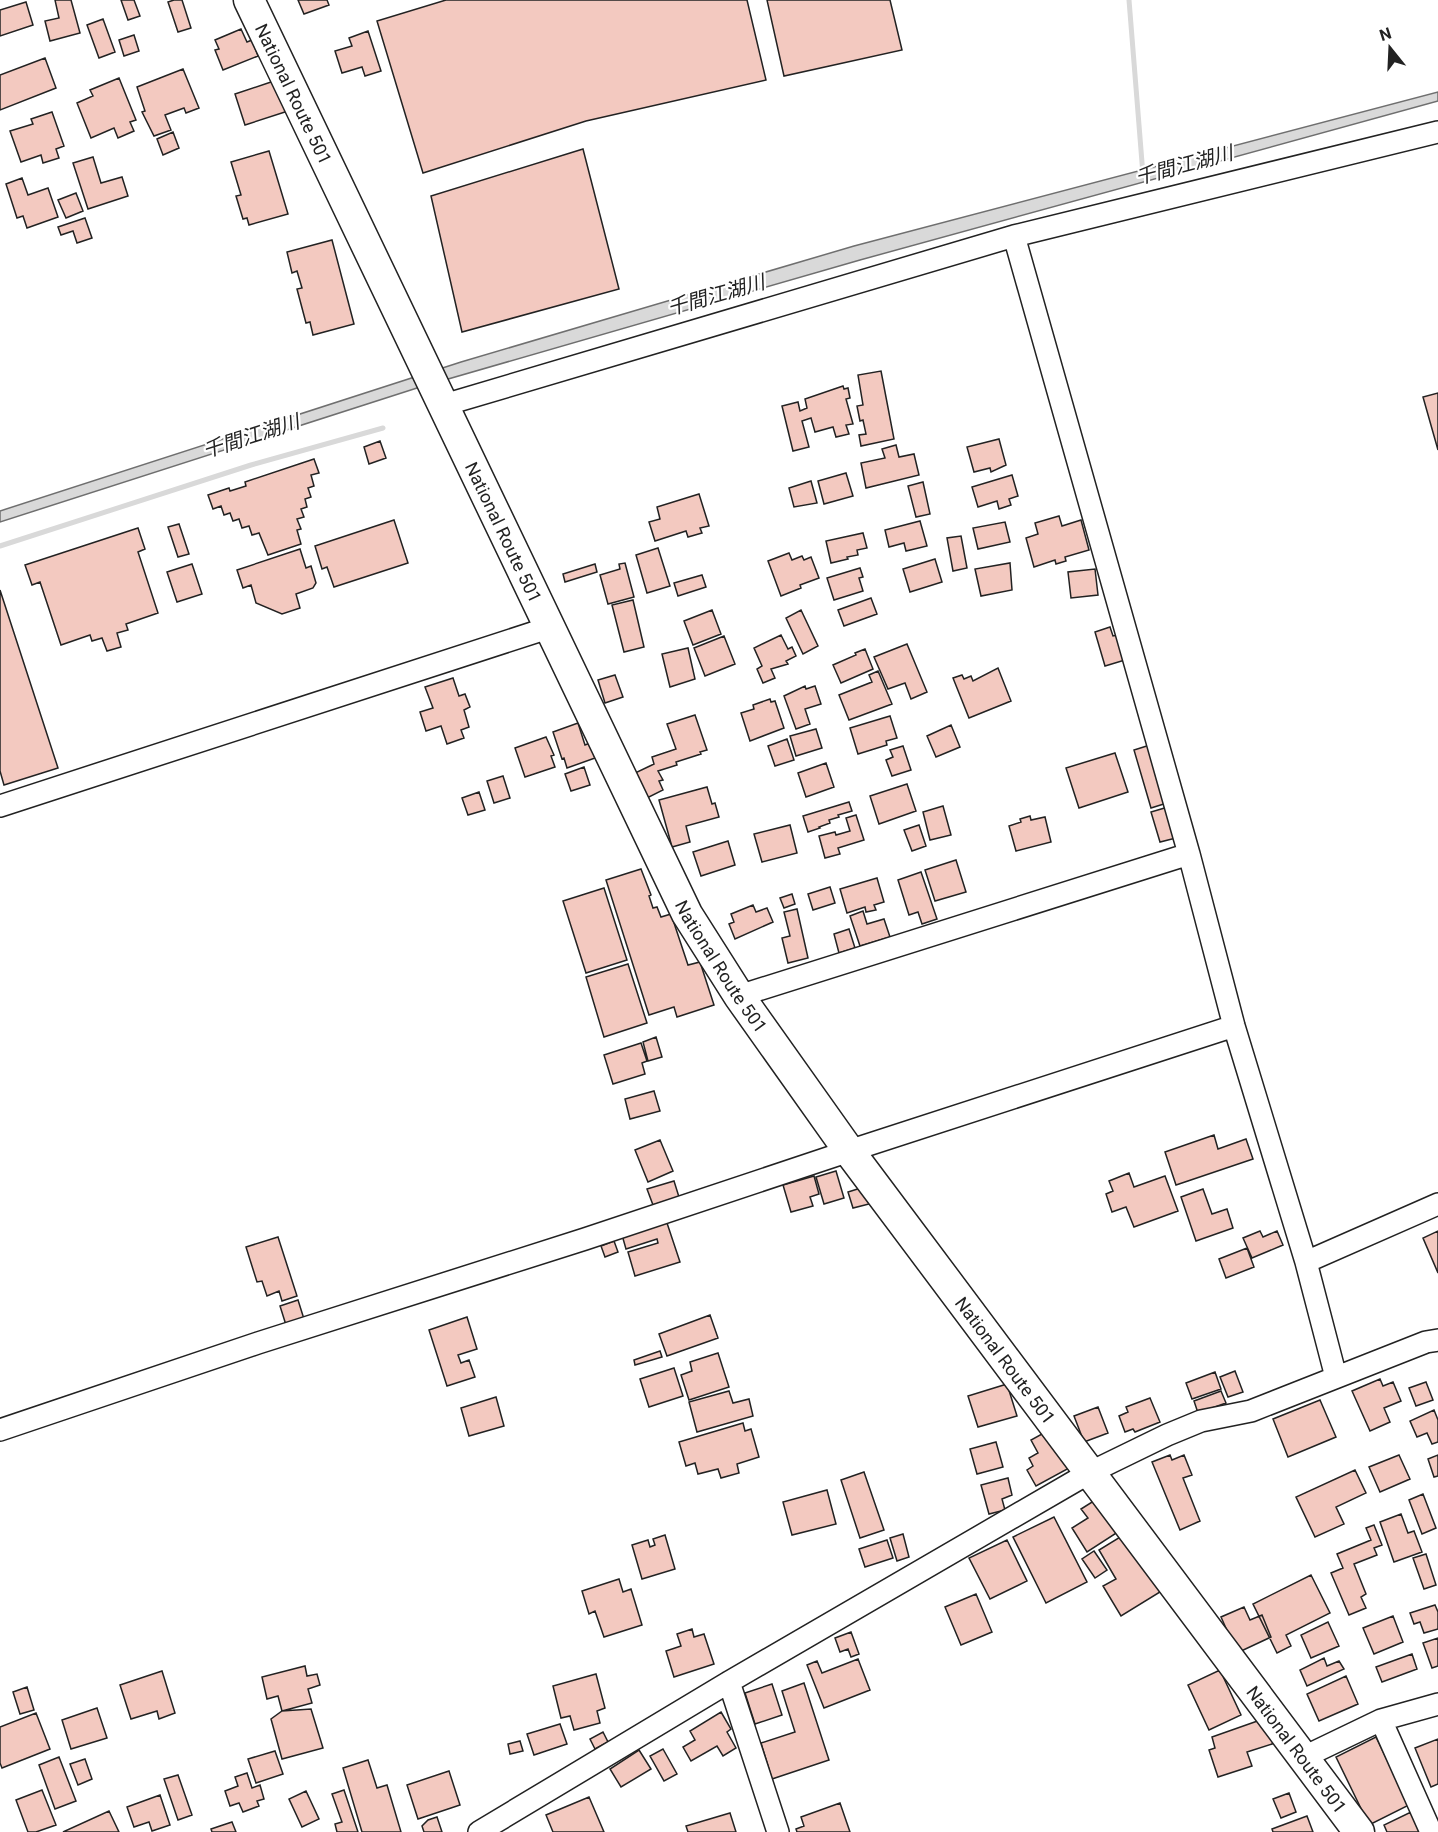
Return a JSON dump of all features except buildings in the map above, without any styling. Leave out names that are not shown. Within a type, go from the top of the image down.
[{"type":"highway","name":"National Route 501","points":[[249,0],[687,914],[739,996],[849,1151],[1359,1832]]},
{"type":"street","points":[[436,388],[1014,236],[1438,132]]},
{"type":"street","points":[[1014,236],[1189,854],[1234,1026],[1306,1262],[1336,1377]]},
{"type":"street","points":[[0,806],[551,627]]},
{"type":"street","points":[[739,996],[1189,854]]},
{"type":"street","points":[[0,1430],[258,1343],[585,1239],[1234,1026]]},
{"type":"street","points":[[1306,1262],[1438,1204]]},
{"type":"street","points":[[479,1832],[729,1682],[1089,1473],[1201,1421],[1251,1411],[1426,1342],[1438,1340]]},
{"type":"street","points":[[729,1682],[778,1832]]},
{"type":"street","points":[[1302,1758],[1381,1720],[1438,1704]]},
{"type":"street","points":[[1381,1720],[1431,1832]]},
{"type":"water","name":"千間江湖川","points":[[1438,92],[1438,101],[860,260],[417,388],[0,522],[0,511],[461,362],[854,246]]},
{"type":"waterway","name":"千間江湖川","points":[[1129,0],[1143,175]]},
{"type":"waterway","points":[[0,546],[251,465],[383,428]]}]
